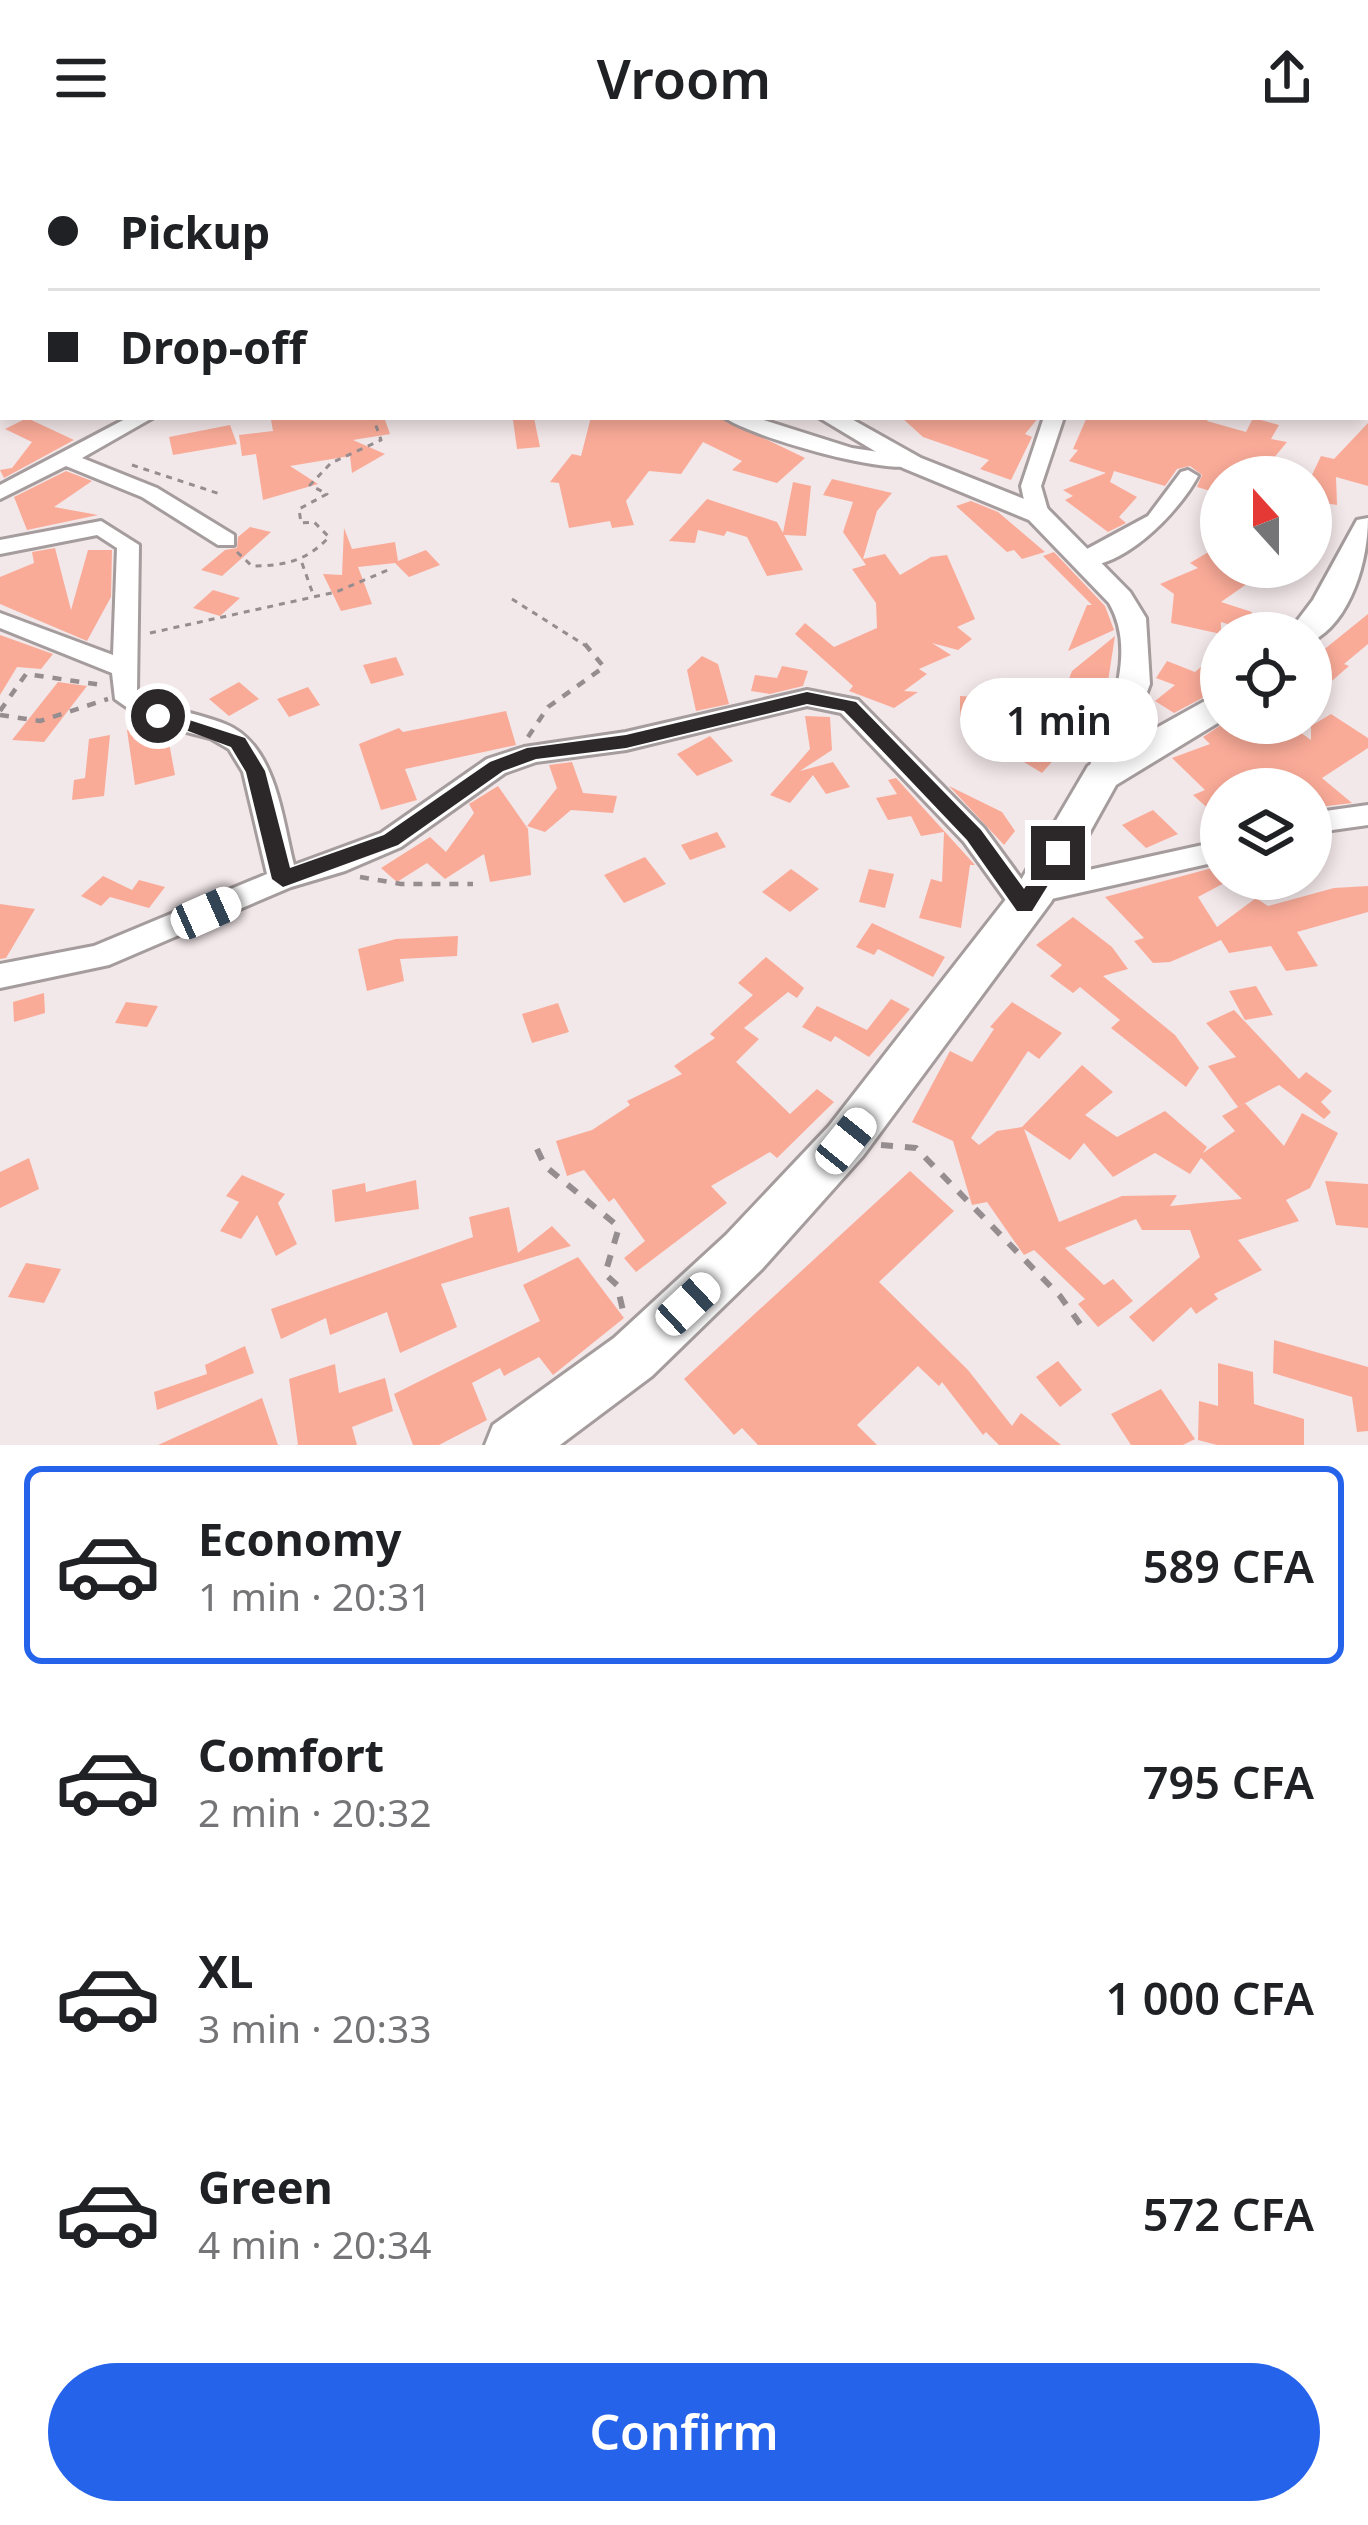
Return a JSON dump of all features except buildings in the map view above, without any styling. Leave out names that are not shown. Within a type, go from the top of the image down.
[{"type":"main road","points":[[1321,612],[1366,536]]},
{"type":"main road","points":[[513,1445],[633,1357],[743,1252],[846,1141],[1030,898],[1102,776],[1200,717]]},
{"type":"street","points":[[0,493],[139,420]]},
{"type":"street","points":[[743,420],[849,454],[912,463]]},
{"type":"street","points":[[1038,514],[1031,486],[1053,420]]},
{"type":"street","points":[[860,426],[912,463],[1038,514],[1120,598],[1132,618],[1136,684],[1102,776]]},
{"type":"street","points":[[67,460],[98,467],[226,540]]},
{"type":"street","points":[[1082,561],[1153,527],[1172,507],[1188,476]]},
{"type":"street","points":[[0,547],[79,529],[115,532],[128,545],[123,680]]},
{"type":"street","points":[[0,620],[123,680],[158,716],[238,742],[256,771],[283,879]]},
{"type":"street","points":[[0,976],[114,952],[283,879],[335,864],[391,840],[496,766],[533,753],[626,741],[807,698],[849,706],[1030,898],[1200,855]]},
{"type":"street","points":[[1332,820],[1368,815]]},
{"type":"path","points":[[226,540],[252,566],[301,562],[329,537],[314,522],[301,523],[299,509],[327,494],[310,485],[313,477],[345,454],[381,440],[374,420]]},
{"type":"path","points":[[301,562],[314,597]]},
{"type":"path","points":[[127,634],[192,630],[236,613],[372,580],[388,569]]},
{"type":"path","points":[[512,599],[579,638],[604,667],[548,707],[528,737],[533,753]]},
{"type":"path","points":[[26,674],[123,680],[40,721],[0,713],[26,674]]},
{"type":"path","points":[[335,864],[386,888],[428,881],[472,884]]},
{"type":"path","points":[[846,1141],[916,1148],[1060,1296],[1083,1328]]},
{"type":"path","points":[[537,1150],[545,1166],[619,1227],[605,1274],[617,1285],[633,1357]]},
{"type":"route","points":[[158,716],[218,731],[238,742],[256,771],[283,879],[391,840],[496,766],[533,753],[626,741],[807,698],[849,706],[974,835],[1024,905],[1058,853]]}]
